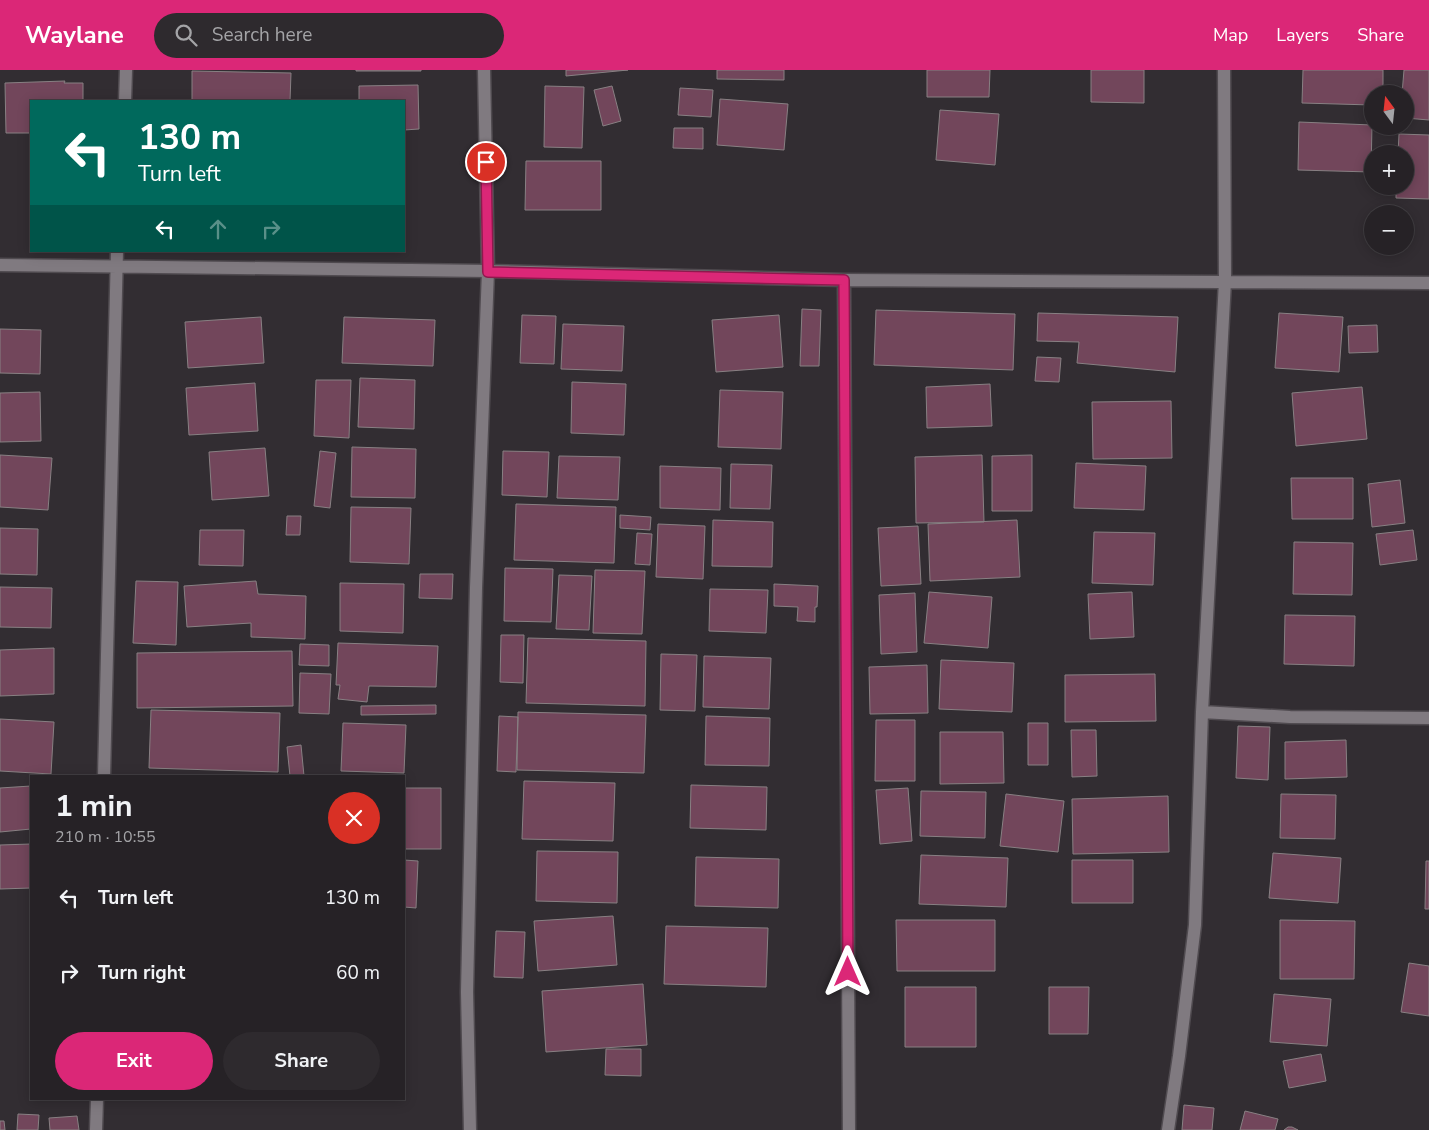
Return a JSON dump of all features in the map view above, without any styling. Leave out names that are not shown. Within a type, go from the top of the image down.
[{"type":"street","points":[[124,100],[126,70]]},
{"type":"street","points":[[470,1130],[467,992],[476,588],[488,272],[484,70]]},
{"type":"street","points":[[1168,1130],[1195,926],[1202,712],[1225,282],[1224,70]]},
{"type":"street","points":[[104,775],[118,252]]},
{"type":"street","points":[[0,265],[488,272],[844,280],[1429,283]]},
{"type":"street","points":[[844,280],[848,1130]]},
{"type":"street","points":[[1202,712],[1290,717],[1429,718]]},
{"type":"street","points":[[96,1130],[97,1100]]},
{"type":"building","points":[[421,70],[421,71],[356,71]]},
{"type":"building","points":[[566,70],[628,70],[566,76]]},
{"type":"building","points":[[717,70],[784,70],[784,80],[717,79]]},
{"type":"building","points":[[927,70],[990,70],[989,97],[927,97]]},
{"type":"building","points":[[1091,70],[1144,70],[1144,103],[1091,102]]},
{"type":"building","points":[[1303,70],[1383,70],[1383,85],[1364,85],[1364,105],[1302,103]]},
{"type":"building","points":[[1404,70],[1429,70],[1429,120],[1414,119],[1414,85],[1403,85]]},
{"type":"building","points":[[192,71],[291,73],[290,100],[192,100]]},
{"type":"building","points":[[65,81],[64,83],[83,83],[83,100],[30,100],[30,133],[6,133],[5,83]]},
{"type":"building","points":[[418,85],[419,129],[405,130],[405,100],[359,100],[359,86]]},
{"type":"building","points":[[545,86],[584,87],[582,148],[544,147]]},
{"type":"building","points":[[612,86],[621,121],[603,126],[594,90]]},
{"type":"building","points":[[680,88],[713,90],[711,117],[678,115]]},
{"type":"building","points":[[720,99],[788,104],[784,150],[717,145]]},
{"type":"building","points":[[940,110],[999,114],[995,165],[936,160]]},
{"type":"building","points":[[1299,122],[1364,125],[1364,135],[1372,135],[1372,145],[1364,145],[1364,172],[1298,170]]},
{"type":"building","points":[[674,128],[703,128],[703,149],[673,148]]},
{"type":"building","points":[[1399,135],[1429,135],[1429,199],[1396,198],[1396,195],[1414,195],[1414,145],[1398,145]]},
{"type":"building","points":[[526,161],[601,161],[601,210],[525,210]]},
{"type":"building","points":[[802,309],[821,310],[819,366],[800,366]]},
{"type":"building","points":[[876,310],[1015,314],[1013,370],[874,365]]},
{"type":"building","points":[[1038,313],[1178,317],[1175,372],[1077,363],[1079,342],[1037,341]]},
{"type":"building","points":[[1279,313],[1343,317],[1339,372],[1275,368]]},
{"type":"building","points":[[522,315],[556,316],[554,364],[520,363]]},
{"type":"building","points":[[779,315],[783,367],[716,372],[712,320]]},
{"type":"building","points":[[261,317],[264,363],[188,368],[185,322]]},
{"type":"building","points":[[344,317],[435,320],[433,366],[342,363]]},
{"type":"building","points":[[563,324],[624,326],[622,371],[561,369]]},
{"type":"building","points":[[1377,325],[1378,352],[1349,353],[1348,326]]},
{"type":"building","points":[[0,329],[41,330],[40,374],[0,373]]},
{"type":"building","points":[[1037,357],[1061,358],[1059,382],[1035,381]]},
{"type":"building","points":[[360,378],[415,380],[414,429],[358,427]]},
{"type":"building","points":[[316,380],[351,380],[349,438],[314,436]]},
{"type":"building","points":[[572,382],[626,384],[624,435],[571,433]]},
{"type":"building","points":[[255,383],[258,431],[189,435],[186,388]]},
{"type":"building","points":[[990,384],[992,426],[927,428],[926,387]]},
{"type":"building","points":[[1362,387],[1367,439],[1296,446],[1292,393]]},
{"type":"building","points":[[720,390],[783,392],[781,449],[718,447]]},
{"type":"building","points":[[40,392],[41,441],[0,442],[0,393]]},
{"type":"building","points":[[1171,401],[1172,458],[1093,459],[1092,402]]},
{"type":"building","points":[[352,447],[416,449],[415,498],[351,497]]},
{"type":"building","points":[[265,448],[269,496],[212,500],[209,452]]},
{"type":"building","points":[[320,451],[336,453],[330,508],[314,506]]},
{"type":"building","points":[[503,451],[549,452],[547,497],[502,495]]},
{"type":"building","points":[[0,455],[52,458],[48,510],[0,507]]},
{"type":"building","points":[[982,455],[984,522],[916,523],[915,457]]},
{"type":"building","points":[[1032,455],[1032,511],[992,511],[992,456]]},
{"type":"building","points":[[559,456],[620,457],[618,500],[557,498]]},
{"type":"building","points":[[1076,463],[1146,466],[1144,510],[1074,508]]},
{"type":"building","points":[[731,464],[772,465],[770,509],[730,508]]},
{"type":"building","points":[[660,466],[721,468],[720,510],[660,508]]},
{"type":"building","points":[[1291,478],[1353,478],[1353,519],[1292,519]]},
{"type":"building","points":[[1400,480],[1405,523],[1372,527],[1368,484]]},
{"type":"building","points":[[516,504],[616,507],[614,563],[514,560]]},
{"type":"building","points":[[351,507],[411,508],[409,564],[350,562]]},
{"type":"building","points":[[620,515],[651,517],[650,530],[620,528]]},
{"type":"building","points":[[287,516],[301,516],[300,535],[286,535]]},
{"type":"building","points":[[713,520],[773,522],[772,567],[712,566]]},
{"type":"building","points":[[1017,520],[1020,577],[930,581],[928,524]]},
{"type":"building","points":[[658,524],[705,526],[703,579],[656,577]]},
{"type":"building","points":[[918,526],[921,584],[881,586],[878,528]]},
{"type":"building","points":[[0,528],[38,529],[37,575],[0,574]]},
{"type":"building","points":[[200,530],[244,530],[243,566],[199,565]]},
{"type":"building","points":[[1413,530],[1417,560],[1380,565],[1376,534]]},
{"type":"building","points":[[1094,532],[1155,533],[1153,585],[1092,583]]},
{"type":"building","points":[[637,533],[652,534],[650,565],[635,564]]},
{"type":"building","points":[[1294,542],[1353,543],[1352,595],[1293,594]]},
{"type":"building","points":[[505,568],[553,569],[551,622],[504,621]]},
{"type":"building","points":[[595,570],[645,571],[642,634],[593,633]]},
{"type":"building","points":[[420,574],[453,574],[452,599],[419,598]]},
{"type":"building","points":[[559,575],[592,576],[589,630],[556,629]]},
{"type":"building","points":[[136,581],[178,582],[176,645],[133,643]]},
{"type":"building","points":[[256,581],[258,594],[306,596],[305,639],[251,637],[251,623],[187,627],[184,586]]},
{"type":"building","points":[[340,583],[404,584],[403,633],[340,631]]},
{"type":"building","points":[[774,584],[818,586],[815,622],[797,621],[798,607],[774,606]]},
{"type":"building","points":[[0,587],[52,588],[51,628],[0,627]]},
{"type":"building","points":[[710,589],[768,590],[766,633],[709,631]]},
{"type":"building","points":[[929,592],[992,597],[988,648],[924,643]]},
{"type":"building","points":[[1132,592],[1134,637],[1090,639],[1088,594]]},
{"type":"building","points":[[915,593],[917,652],[881,654],[879,595]]},
{"type":"building","points":[[1285,615],[1355,616],[1354,666],[1284,664]]},
{"type":"building","points":[[501,635],[524,635],[523,683],[500,682]]},
{"type":"building","points":[[528,638],[646,641],[645,706],[526,703]]},
{"type":"building","points":[[338,643],[438,646],[436,687],[369,686],[367,702],[338,699],[340,685],[336,685]]},
{"type":"building","points":[[300,644],[329,645],[329,666],[299,665]]},
{"type":"building","points":[[54,648],[54,694],[0,696],[0,650]]},
{"type":"building","points":[[292,651],[293,706],[137,708],[137,653]]},
{"type":"building","points":[[661,654],[697,655],[695,711],[660,710]]},
{"type":"building","points":[[704,656],[771,658],[769,709],[703,707]]},
{"type":"building","points":[[941,660],[1014,663],[1012,712],[939,709]]},
{"type":"building","points":[[927,665],[928,713],[870,714],[869,667]]},
{"type":"building","points":[[300,673],[331,674],[329,714],[299,713]]},
{"type":"building","points":[[1155,674],[1156,721],[1065,722],[1065,675]]},
{"type":"building","points":[[436,705],[436,714],[361,715],[361,706]]},
{"type":"building","points":[[151,710],[280,713],[278,772],[149,768]]},
{"type":"building","points":[[518,712],[646,715],[644,773],[517,770]]},
{"type":"building","points":[[499,716],[518,717],[516,772],[497,771]]},
{"type":"building","points":[[706,716],[770,718],[769,766],[705,765]]},
{"type":"building","points":[[0,719],[54,722],[51,774],[0,771]]},
{"type":"building","points":[[876,720],[915,720],[915,781],[875,781]]},
{"type":"building","points":[[343,723],[406,725],[404,773],[341,771]]},
{"type":"building","points":[[1028,723],[1048,723],[1048,765],[1028,765]]},
{"type":"building","points":[[1238,726],[1270,727],[1268,780],[1236,778]]},
{"type":"building","points":[[1071,730],[1096,730],[1097,776],[1072,777]]},
{"type":"building","points":[[940,732],[1003,732],[1004,783],[940,784]]},
{"type":"building","points":[[1346,740],[1347,777],[1285,779],[1285,742]]},
{"type":"building","points":[[301,745],[304,775],[290,775],[287,747]]},
{"type":"building","points":[[524,781],[615,783],[613,841],[522,839]]},
{"type":"building","points":[[691,785],[767,787],[766,830],[690,828]]},
{"type":"building","points":[[30,786],[30,829],[0,832],[0,788]]},
{"type":"building","points":[[405,788],[441,788],[441,849],[405,849]]},
{"type":"building","points":[[908,788],[912,841],[880,844],[876,790]]},
{"type":"building","points":[[921,791],[986,792],[985,838],[920,836]]},
{"type":"building","points":[[1006,794],[1064,801],[1058,852],[1000,846]]},
{"type":"building","points":[[1281,794],[1336,795],[1335,839],[1280,838]]},
{"type":"building","points":[[1168,796],[1169,852],[1073,854],[1072,799]]},
{"type":"building","points":[[30,844],[30,888],[0,889],[0,845]]},
{"type":"building","points":[[537,851],[618,852],[617,903],[536,901]]},
{"type":"building","points":[[1273,853],[1341,858],[1338,903],[1269,898]]},
{"type":"building","points":[[921,855],[1008,858],[1006,907],[919,904]]},
{"type":"building","points":[[696,857],[779,859],[778,908],[695,906]]},
{"type":"building","points":[[405,860],[418,861],[416,908],[405,907]]},
{"type":"building","points":[[1072,860],[1133,860],[1133,903],[1072,903]]},
{"type":"building","points":[[1426,861],[1429,861],[1429,909],[1425,909]]},
{"type":"building","points":[[613,916],[617,965],[538,971],[534,921]]},
{"type":"building","points":[[896,920],[995,920],[995,971],[897,971]]},
{"type":"building","points":[[1280,920],[1355,921],[1354,979],[1280,979]]},
{"type":"building","points":[[666,926],[768,928],[766,987],[664,984]]},
{"type":"building","points":[[496,931],[525,932],[523,978],[494,977]]},
{"type":"building","points":[[1409,963],[1429,966],[1429,1016],[1401,1012]]},
{"type":"building","points":[[643,984],[647,1045],[546,1052],[542,991]]},
{"type":"building","points":[[905,987],[976,987],[976,1047],[905,1047]]},
{"type":"building","points":[[1049,987],[1089,987],[1088,1034],[1049,1034]]},
{"type":"building","points":[[1274,994],[1331,999],[1327,1046],[1270,1042]]},
{"type":"building","points":[[606,1049],[641,1049],[641,1076],[605,1075]]},
{"type":"building","points":[[1321,1054],[1326,1081],[1289,1088],[1283,1061]]},
{"type":"building","points":[[1184,1105],[1214,1108],[1212,1130],[1182,1130]]},
{"type":"building","points":[[1245,1111],[1278,1119],[1275,1130],[1240,1130]]},
{"type":"building","points":[[18,1114],[39,1115],[38,1130],[17,1130]]},
{"type":"building","points":[[77,1116],[79,1130],[50,1130],[49,1118]]},
{"type":"building","points":[[0,1121],[4,1121],[5,1130],[0,1130]]},
{"type":"building","points":[[1292,1127],[1298,1130],[1284,1130]]},
{"type":"route","points":[[486,162],[488,272],[844,280],[848,972]]}]
